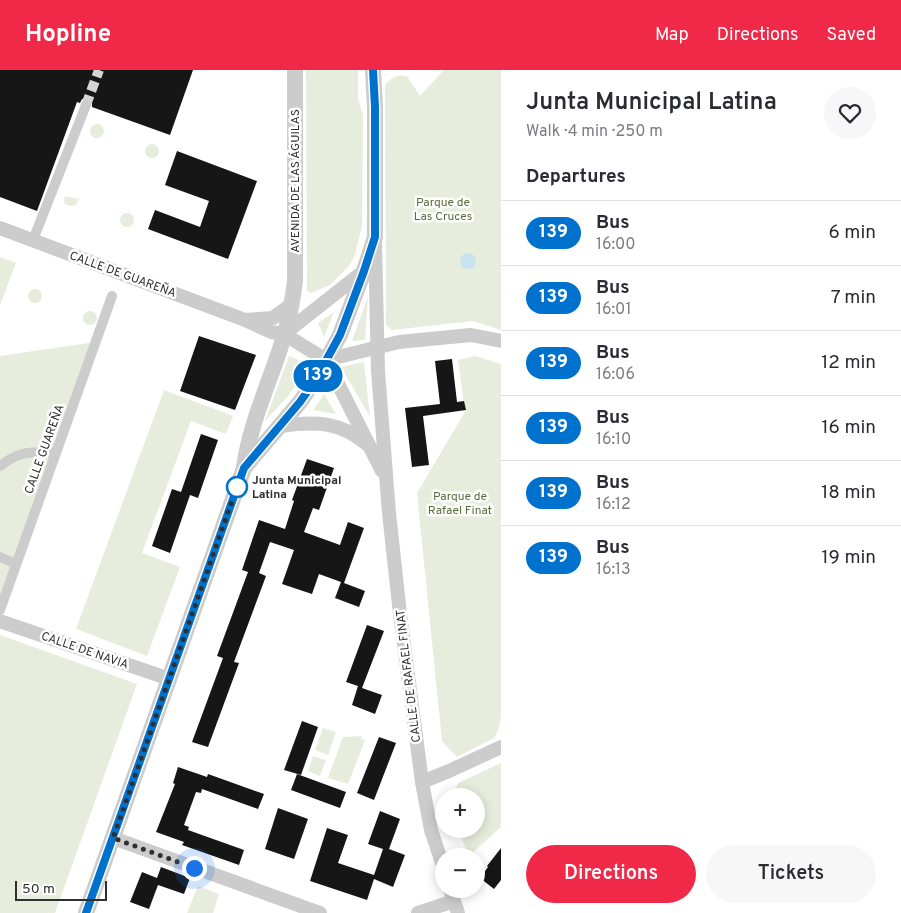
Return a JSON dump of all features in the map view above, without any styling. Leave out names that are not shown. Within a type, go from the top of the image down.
[{"type":"street","name":"AVENIDA DE LAS ÁGUILAS","points":[[86,913],[244,468],[250,438],[284,334],[295,280],[295,70]]},
{"type":"street","name":"AVENIDA DE LAS ÁGUILAS","points":[[244,468],[300,402],[316,379],[340,335],[364,271],[375,237],[375,107],[373,70]]},
{"type":"street","points":[[33,240],[86,105]]},
{"type":"street","name":"CALLE DE GUAREÑA","points":[[0,228],[245,320],[271,332],[284,334]]},
{"type":"street","name":"CALLE DE RAFAEL FINAT","points":[[375,237],[378,371],[386,481],[400,614],[422,782],[431,830],[437,848]]},
{"type":"street","points":[[364,271],[284,334],[326,360],[399,342],[471,335],[501,341]]},
{"type":"street","name":"CALLE GUAREÑA","points":[[0,610],[112,296]]},
{"type":"street","points":[[292,298],[316,307]]},
{"type":"street","name":"CALLE DE GUAREÑA","points":[[245,320],[273,318],[292,298]]},
{"type":"street","name":"CALLE DE RAFAEL FINAT","points":[[326,360],[371,446],[386,481]]},
{"type":"street","points":[[280,426],[300,423],[327,424],[351,432],[371,446]]},
{"type":"street","points":[[0,466],[10,458],[33,451],[56,453]]},
{"type":"street","points":[[0,557],[16,564]]},
{"type":"street","name":"CALLE DE NAVIA","points":[[0,621],[170,679]]},
{"type":"street","points":[[422,782],[501,747]]},
{"type":"street","points":[[113,838],[320,913]]},
{"type":"street","points":[[418,913],[454,901]]},
{"type":"green space","points":[[306,70],[358,70],[358,99],[363,115],[362,226],[355,255],[349,266],[330,285],[311,293],[307,291]]},
{"type":"green space","name":"Parque de Las Cruces","points":[[444,70],[501,70],[501,330],[473,321],[392,330],[386,325],[385,84],[400,75],[407,76],[420,96]]},
{"type":"green space","points":[[94,124],[100,124],[104,131],[100,138],[94,138],[90,134],[90,128]]},
{"type":"green space","points":[[149,144],[155,144],[159,151],[155,158],[149,158],[145,154],[145,148]]},
{"type":"green space","points":[[65,196],[79,199],[76,205],[72,206],[65,204]]},
{"type":"green space","points":[[124,213],[130,213],[134,220],[130,227],[124,227],[120,223],[120,217]]},
{"type":"green space","points":[[0,257],[16,263],[0,305]]},
{"type":"green space","points":[[32,289],[38,289],[42,296],[38,303],[32,303],[28,299],[28,293]]},
{"type":"green space","points":[[368,296],[365,340],[352,341]]},
{"type":"green space","points":[[87,311],[93,311],[97,318],[93,325],[87,325],[83,321],[83,315]]},
{"type":"green space","points":[[334,312],[324,337],[318,323]]},
{"type":"green space","points":[[95,342],[0,599],[0,356]]},
{"type":"green space","points":[[289,356],[298,360],[307,368],[289,395],[265,421]]},
{"type":"green space","name":"Parque de Rafael Finat","points":[[475,356],[501,364],[501,715],[499,728],[494,738],[457,757],[442,741],[417,493],[465,412],[458,360]]},
{"type":"green space","points":[[364,363],[370,417],[341,367]]},
{"type":"green space","points":[[164,390],[233,416],[226,434],[191,421],[142,553],[180,567],[147,656],[76,629]]},
{"type":"green space","points":[[324,394],[336,414],[313,410]]},
{"type":"green space","points":[[0,635],[137,684],[55,913],[0,913]]},
{"type":"green space","points":[[323,728],[336,732],[328,755],[315,750]]},
{"type":"green space","points":[[362,736],[361,739],[365,740],[348,784],[328,778],[343,737]]},
{"type":"green space","points":[[313,756],[326,760],[320,776],[308,771]]},
{"type":"green space","points":[[501,763],[501,827],[478,848],[466,848],[462,838],[485,838],[485,788],[456,788],[458,783]]},
{"type":"green space","points":[[198,886],[219,894],[213,913],[187,913]]},
{"type":"water","points":[[465,253],[471,253],[476,258],[474,267],[465,269],[460,264],[460,258]]},
{"type":"building","points":[[0,70],[193,70],[170,135],[92,107],[92,101],[88,98],[82,99],[80,103],[77,102],[37,211],[0,197]]},
{"type":"building","points":[[177,151],[257,181],[228,259],[148,229],[155,210],[200,227],[209,201],[165,185]]},
{"type":"building","points":[[199,336],[256,355],[235,410],[180,391]]},
{"type":"building","points":[[452,359],[457,402],[464,401],[466,410],[423,416],[429,465],[412,467],[405,408],[440,404],[435,361]]},
{"type":"building","points":[[201,434],[218,440],[198,498],[190,495],[170,553],[152,546],[172,489],[181,492]]},
{"type":"building","points":[[307,459],[334,468],[319,510],[313,508],[304,532],[340,545],[348,522],[364,528],[344,583],[365,591],[359,607],[335,598],[341,582],[319,574],[312,594],[282,584],[294,550],[270,542],[259,573],[266,576],[234,662],[239,663],[208,747],[192,742],[223,658],[217,656],[248,572],[242,570],[259,520],[285,529],[294,501],[292,500]]},
{"type":"building","points":[[367,625],[384,631],[362,688],[382,695],[375,714],[352,705],[358,686],[346,682]]},
{"type":"building","points":[[302,721],[318,727],[301,775],[284,770]]},
{"type":"building","points":[[379,737],[396,743],[374,800],[357,793]]},
{"type":"building","points":[[178,767],[207,777],[208,774],[264,794],[258,809],[202,789],[201,793],[196,792],[184,825],[189,827],[188,830],[244,850],[239,865],[182,845],[184,842],[156,832],[175,784],[173,783]]},
{"type":"building","points":[[297,774],[346,792],[340,808],[291,790]]},
{"type":"building","points":[[278,808],[308,819],[294,859],[265,849]]},
{"type":"building","points":[[380,811],[400,819],[389,849],[405,855],[393,887],[374,879],[367,900],[310,881],[327,828],[348,835],[338,863],[374,875],[383,849],[368,844]]},
{"type":"building","points":[[501,848],[501,880],[494,889],[485,882],[487,866]]},
{"type":"building","points":[[161,867],[190,878],[184,894],[158,885],[149,909],[130,902],[142,872],[157,878]]},
{"type":"tunnel","points":[[86,105],[99,70]]},
{"type":"bus line","name":"139","points":[[86,913],[244,468],[300,402],[316,379],[340,335],[364,271],[375,237],[375,107],[373,70]]},
{"type":"place","name":"Junta Municipal Latina","points":[[237,487]]},
{"type":"route","points":[[194,868],[113,838],[237,487]]}]
